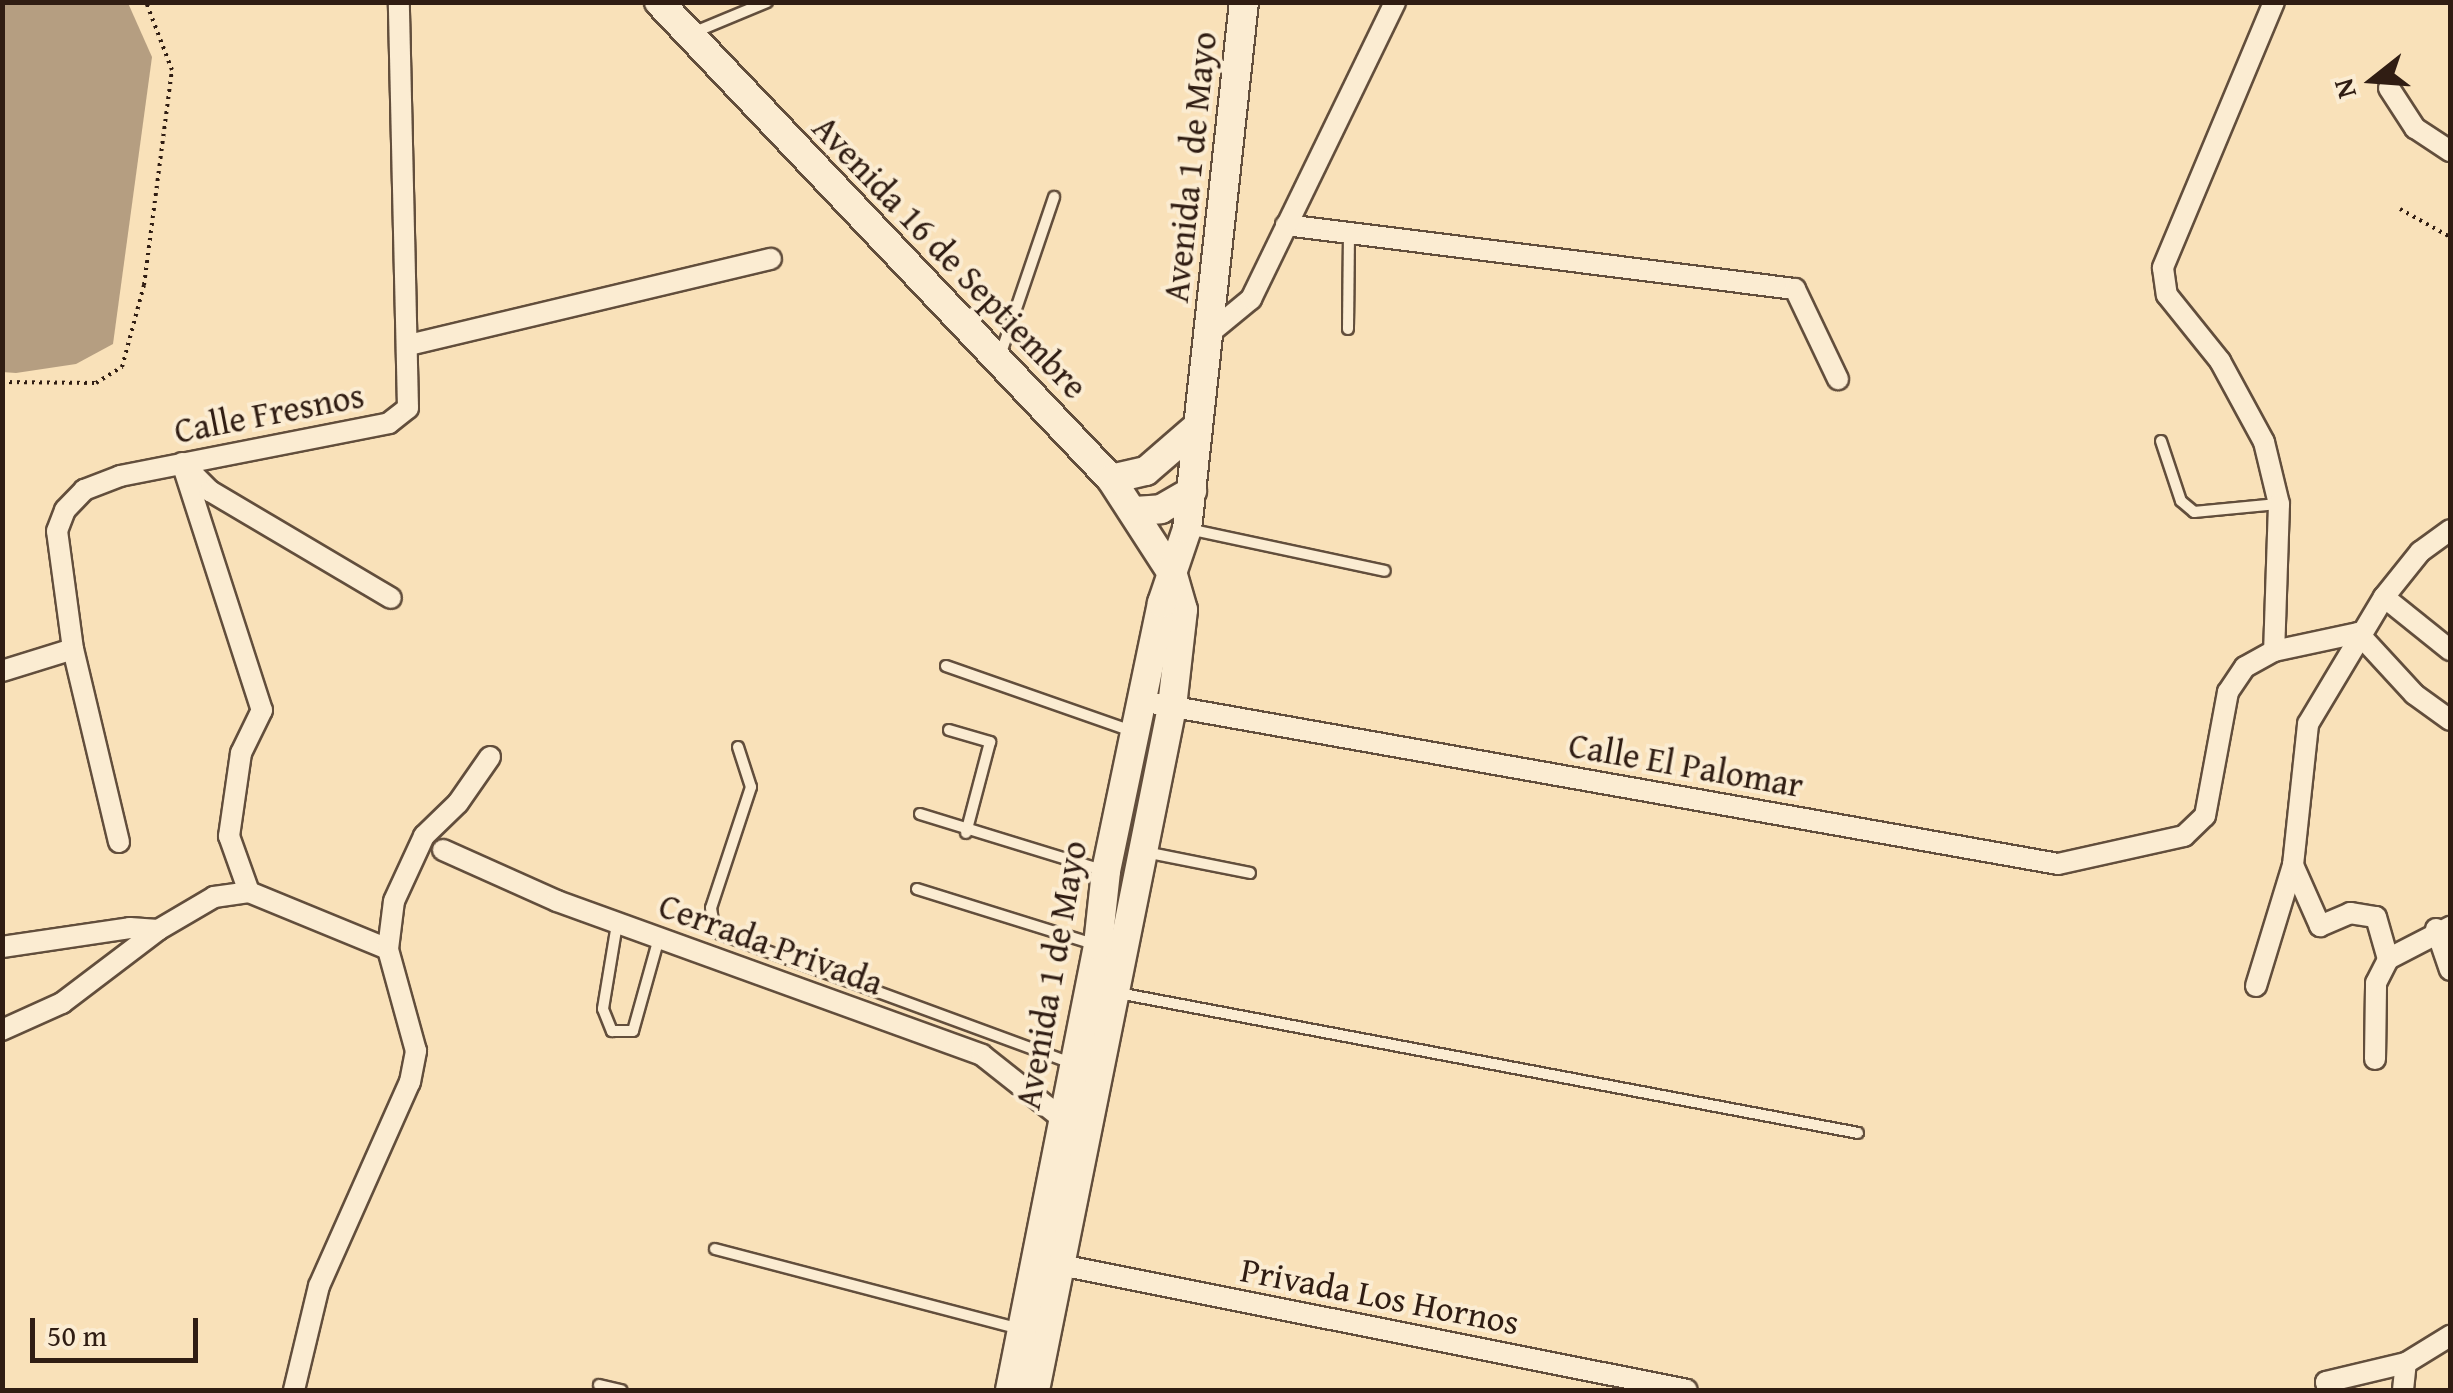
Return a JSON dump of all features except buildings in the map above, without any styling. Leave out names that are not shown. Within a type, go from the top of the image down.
[{"type":"main road","name":"Avenida 16 de Septiembre","points":[[659,2],[684,36],[1111,479],[1174,574]]},
{"type":"main road","name":"Avenida 1 de Mayo","points":[[1036,1390],[1112,992],[1144,852],[1159,704],[1183,610],[1174,574],[1187,529],[1192,491],[1244,2]]},
{"type":"main road","points":[[1111,479],[1146,470],[1197,427]]},
{"type":"main road","points":[[1134,510],[1161,509],[1192,491]]},
{"type":"main road","name":"Avenida 1 de Mayo","points":[[1010,1390],[1098,946],[1106,871],[1139,734],[1159,704]]},
{"type":"street","name":"Calle Fresnos","points":[[119,842],[73,649],[57,556],[65,510],[84,490],[120,476],[401,417],[408,408],[399,2]]},
{"type":"street","points":[[1211,332],[1251,299],[1395,2]]},
{"type":"street","points":[[2274,2],[2163,268],[2167,295],[2220,361],[2264,442],[2280,504],[2274,652],[2358,634]]},
{"type":"street","points":[[2389,88],[2414,128],[2450,151]]},
{"type":"street","points":[[1286,225],[1349,237],[1794,289],[1838,379]]},
{"type":"street","points":[[408,345],[771,259]]},
{"type":"street","points":[[182,463],[210,490],[391,598]]},
{"type":"street","points":[[182,463],[262,710],[241,754],[229,836],[250,892]]},
{"type":"street","points":[[2256,986],[2293,865],[2308,724],[2384,596],[2420,552],[2450,530]]},
{"type":"street","points":[[2384,596],[2450,650]]},
{"type":"street","points":[[2358,634],[2414,694],[2450,720]]},
{"type":"street","points":[[2,671],[73,649]]},
{"type":"street","name":"Calle El Palomar","points":[[1159,704],[2058,864],[2147,848],[2184,836],[2205,816],[2228,692],[2244,667],[2274,652]]},
{"type":"street","points":[[294,1390],[319,1286],[410,1082],[416,1051],[388,949],[394,901],[424,836],[490,757]]},
{"type":"street","name":"Cerrada Privada","points":[[443,850],[659,938],[982,1055],[1064,1120]]},
{"type":"street","points":[[2293,865],[2320,926],[2350,914],[2376,917],[2388,959]]},
{"type":"street","points":[[2,1030],[62,1003],[158,930],[214,897],[250,892],[388,949]]},
{"type":"street","points":[[2,947],[130,928],[158,930]]},
{"type":"street","points":[[2374,1060],[2376,983],[2388,959],[2443,928],[2450,970]]},
{"type":"street","name":"Privada Los Hornos","points":[[1060,1265],[1687,1390]]},
{"type":"street","points":[[2328,1390],[2326,1382],[2406,1364],[2450,1336]]},
{"type":"street","points":[[2404,1390],[2406,1364]]},
{"type":"lane","points":[[684,36],[767,2]]},
{"type":"lane","points":[[998,361],[1054,196]]},
{"type":"lane","points":[[1348,329],[1349,237]]},
{"type":"lane","points":[[2161,441],[2181,500],[2194,512],[2280,504]]},
{"type":"lane","points":[[1187,529],[1385,571]]},
{"type":"lane","points":[[946,666],[1139,734]]},
{"type":"lane","points":[[948,730],[990,742],[966,832]]},
{"type":"lane","points":[[738,747],[751,787],[711,908],[715,932],[1074,1064]]},
{"type":"lane","points":[[920,814],[966,832],[1106,871]]},
{"type":"lane","points":[[1144,852],[1250,873]]},
{"type":"lane","points":[[916,889],[1098,946]]},
{"type":"lane","points":[[617,922],[603,1010],[612,1031],[633,1031],[659,938]]},
{"type":"lane","points":[[1112,992],[1858,1134]]},
{"type":"lane","points":[[715,1249],[1022,1329]]},
{"type":"lane","points":[[599,1385],[620,1390]]},
{"type":"path","points":[[2,382],[96,384],[122,368],[144,285],[172,70],[146,2]]},
{"type":"path","points":[[2400,209],[2450,237]]},
{"type":"shaded area","points":[[2,3],[128,3],[152,57],[113,344],[76,364],[16,373],[2,372]]}]
